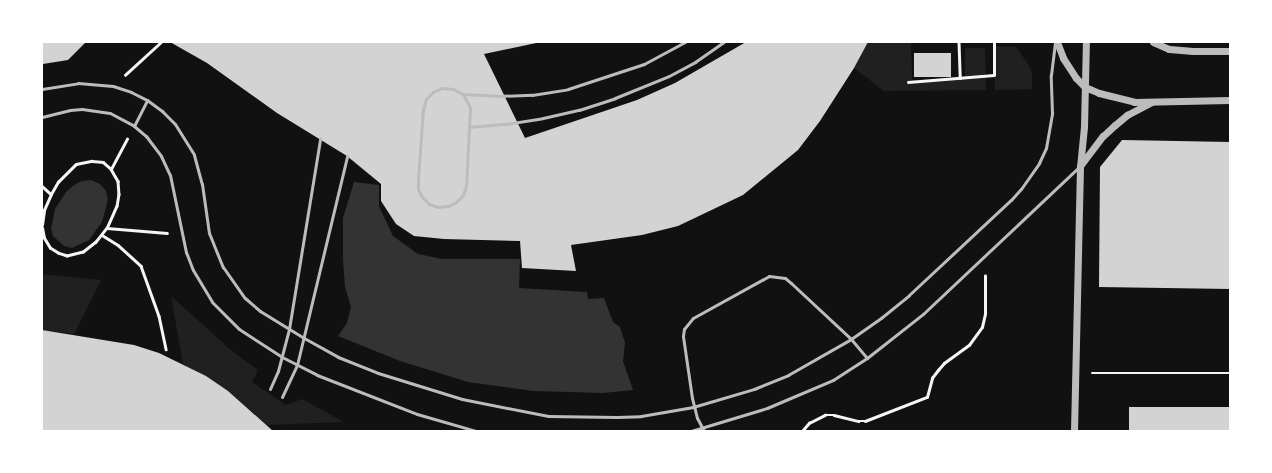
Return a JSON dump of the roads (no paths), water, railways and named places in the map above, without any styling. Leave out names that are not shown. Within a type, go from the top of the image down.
[{"type":"street","points":[[1056,42],[1069,69],[1085,86],[1114,98],[1134,102],[1230,100]]},
{"type":"street","points":[[1074,431],[1080,167],[1084,127],[1086,42]]},
{"type":"street","points":[[1153,42],[1169,49],[1193,51],[1230,51]]},
{"type":"street","points":[[1080,167],[1103,136],[1115,125],[1127,115],[1154,101]]},
{"type":"lane","points":[[463,94],[470,108],[466,186],[463,195],[456,202],[448,206],[438,207],[429,204],[422,197],[418,189],[423,110],[426,99],[433,92],[442,88],[453,89],[463,94],[497,96],[532,95],[568,89],[644,64],[685,42]]},
{"type":"lane","points":[[469,127],[506,124],[579,110],[615,98],[669,76],[695,62],[724,42]]},
{"type":"lane","points":[[42,89],[78,83],[113,86],[131,92],[147,100],[162,111],[175,124],[194,155],[202,184],[209,233],[223,267],[245,298],[260,311],[304,338],[338,357],[378,373],[441,393],[505,409],[548,416],[610,418],[641,416],[693,407],[754,389],[788,375],[851,339],[881,318],[909,295],[1011,200],[1031,176],[1046,148],[1050,130],[1052,112],[1051,75],[1056,42]]},
{"type":"lane","points":[[134,126],[147,100]]},
{"type":"lane","points":[[42,117],[58,112],[82,109],[110,113],[134,126],[146,136],[164,160],[172,181],[186,252],[193,270],[212,302],[239,329],[282,357],[350,389],[417,414],[476,431]]},
{"type":"lane","points":[[270,388],[278,371],[289,329],[320,139]]},
{"type":"lane","points":[[282,397],[297,365],[347,156]]},
{"type":"lane","points":[[691,431],[703,430],[782,402],[833,380],[867,358],[917,319],[1080,167]]},
{"type":"lane","points":[[703,430],[693,407],[683,336],[688,323],[693,318],[769,276],[777,275],[788,280],[851,339],[867,358]]}]
